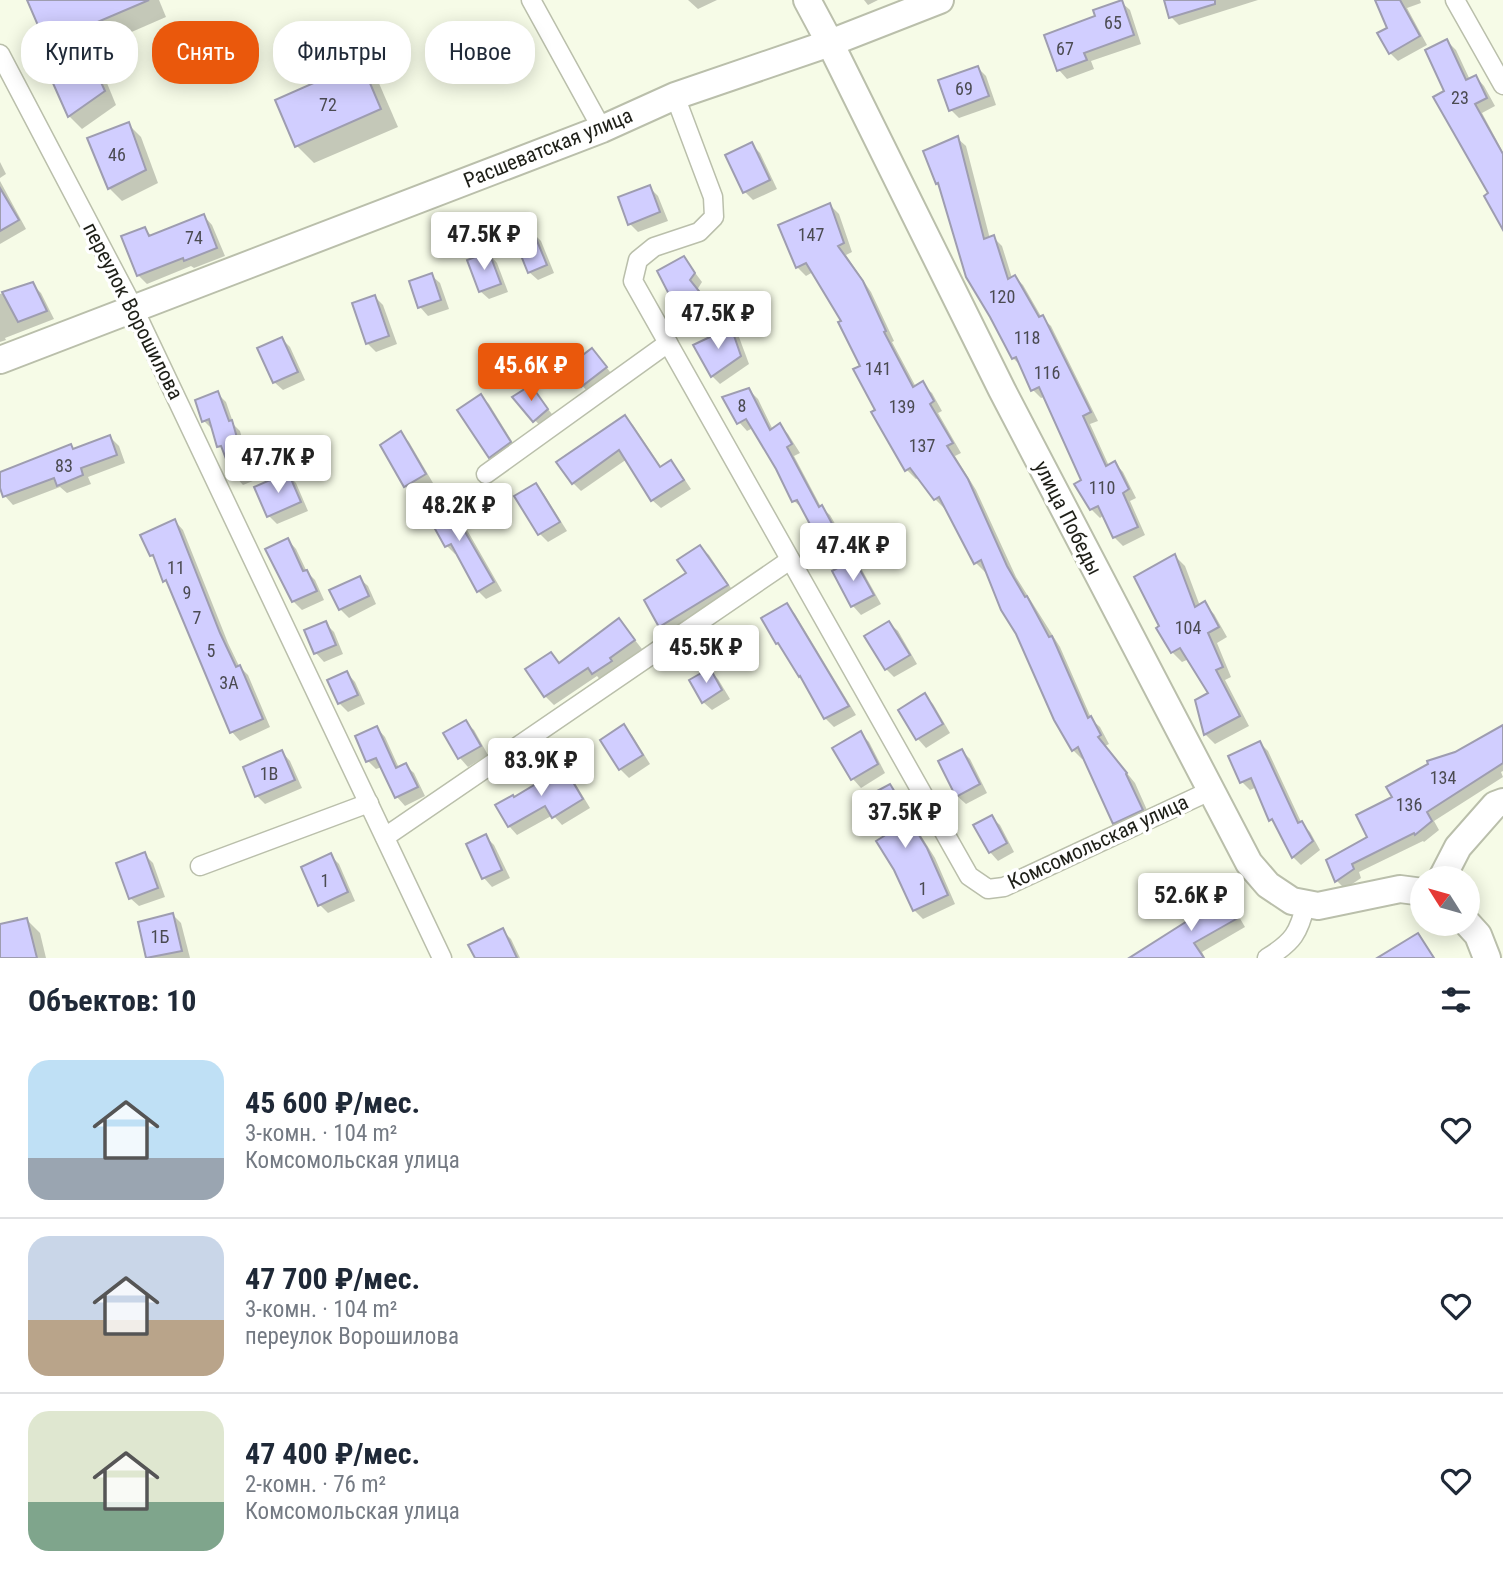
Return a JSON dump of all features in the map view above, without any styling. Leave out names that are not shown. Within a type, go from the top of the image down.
[{"type":"street","points":[[531,0],[602,128]]},
{"type":"street","name":"улица Победы","points":[[807,0],[1008,402],[1249,863],[1268,885],[1292,901],[1318,906],[1400,889],[1410,890]]},
{"type":"street","name":"Расшеватская улица","points":[[0,360],[602,128],[675,96],[830,43],[940,0]]},
{"type":"street","points":[[1455,0],[1503,85]]},
{"type":"street","name":"переулок Ворошилова","points":[[0,54],[134,309],[442,958]]},
{"type":"street","name":"Комсомольская улица","points":[[675,96],[713,197],[714,217],[699,232],[654,247],[638,260],[633,281],[969,876],[988,889],[1004,887],[1212,790]]},
{"type":"street","points":[[486,474],[668,343]]},
{"type":"street","points":[[385,837],[790,560]]},
{"type":"street","points":[[1448,866],[1458,847],[1495,805],[1503,802]]},
{"type":"street","points":[[200,866],[369,803]]},
{"type":"street","points":[[1267,958],[1289,944],[1300,927],[1306,903]]},
{"type":"street","points":[[1478,936],[1487,958]]},
{"type":"building","points":[[27,0],[149,0],[100,21],[36,21]]},
{"type":"building","points":[[1122,0],[1134,35],[1084,53],[1087,60],[1057,71],[1044,35],[1095,16],[1093,10]]},
{"type":"building","points":[[1164,0],[1215,0],[1215,4],[1169,18]]},
{"type":"building","points":[[1375,0],[1400,0],[1420,36],[1389,54],[1377,33],[1387,28]]},
{"type":"building","points":[[1447,39],[1466,80],[1476,75],[1487,98],[1475,104],[1503,154],[1503,230],[1484,196],[1488,193],[1433,97],[1444,91],[1425,50]]},
{"type":"building","points":[[978,66],[989,96],[949,111],[938,80]]},
{"type":"building","points":[[53,84],[102,84],[105,91],[68,117]]},
{"type":"building","points":[[311,84],[370,84],[381,109],[295,147],[275,100]]},
{"type":"building","points":[[129,122],[146,170],[108,189],[87,138]]},
{"type":"building","points":[[958,136],[984,239],[994,235],[1008,279],[1015,275],[1039,317],[1043,315],[1091,412],[1083,416],[1106,466],[1115,461],[1129,489],[1123,493],[1138,527],[1113,538],[1098,506],[1090,510],[1074,484],[1081,480],[1039,387],[1031,391],[1016,357],[1012,359],[966,277],[938,183],[936,184],[923,151]]},
{"type":"building","points":[[752,142],[770,180],[743,193],[725,155]]},
{"type":"building","points":[[650,185],[660,212],[628,225],[618,197]]},
{"type":"building","points":[[0,188],[19,220],[0,231]]},
{"type":"building","points":[[830,203],[844,243],[838,246],[863,281],[886,331],[884,332],[913,387],[923,381],[934,401],[930,404],[953,443],[947,446],[968,479],[1007,566],[1049,637],[1052,636],[1088,718],[1091,716],[1101,735],[1098,737],[1127,773],[1143,810],[1113,824],[1078,747],[1072,751],[1054,720],[1016,634],[1001,610],[981,560],[974,564],[939,497],[934,500],[910,468],[905,471],[871,412],[875,410],[853,369],[860,366],[838,322],[841,321],[806,263],[796,268],[778,225]]},
{"type":"building","points":[[204,214],[217,248],[137,276],[121,236],[145,227],[149,236]]},
{"type":"building","points":[[533,231],[547,265],[528,273],[514,238]]},
{"type":"building","points":[[489,252],[501,284],[479,292],[467,260]]},
{"type":"building","points":[[684,256],[695,273],[690,280],[711,306],[680,327],[674,304],[657,271]]},
{"type":"building","points":[[432,273],[441,300],[418,308],[409,281]]},
{"type":"building","points":[[33,282],[47,311],[18,322],[2,292]]},
{"type":"building","points":[[375,295],[389,336],[366,344],[352,303]]},
{"type":"building","points":[[731,327],[741,356],[711,377],[693,345]]},
{"type":"building","points":[[282,337],[298,372],[273,383],[257,348]]},
{"type":"building","points":[[592,348],[607,367],[581,387],[566,368]]},
{"type":"building","points":[[531,385],[548,409],[533,422],[512,397]]},
{"type":"building","points":[[749,388],[770,430],[780,423],[792,444],[787,447],[819,507],[822,505],[837,533],[820,543],[797,500],[792,502],[746,419],[737,424],[722,397]]},
{"type":"building","points":[[218,391],[229,421],[232,420],[241,452],[249,449],[256,468],[233,477],[221,446],[217,447],[209,419],[202,422],[195,400]]},
{"type":"building","points":[[481,394],[511,442],[489,458],[457,410]]},
{"type":"building","points":[[625,415],[660,467],[671,460],[684,480],[651,501],[619,450],[572,484],[556,462]]},
{"type":"building","points":[[401,431],[426,474],[404,487],[380,445]]},
{"type":"building","points":[[110,435],[117,455],[81,468],[83,475],[57,486],[54,478],[3,497],[0,472],[71,444],[73,449]]},
{"type":"building","points":[[288,472],[301,502],[267,517],[254,487]]},
{"type":"building","points":[[536,483],[560,522],[538,535],[514,496]]},
{"type":"building","points":[[446,499],[494,582],[477,592],[451,544],[445,547],[425,511]]},
{"type":"building","points":[[175,519],[220,633],[236,667],[240,665],[263,719],[230,733],[166,580],[163,582],[153,555],[150,556],[140,535]]},
{"type":"building","points":[[288,538],[303,571],[307,570],[317,591],[292,602],[265,549]]},
{"type":"building","points":[[700,545],[728,585],[659,627],[644,600],[686,573],[677,560]]},
{"type":"building","points":[[1175,554],[1195,607],[1205,601],[1219,627],[1208,633],[1223,667],[1216,670],[1240,716],[1204,735],[1195,700],[1208,693],[1180,648],[1171,653],[1156,628],[1159,626],[1134,577]]},
{"type":"building","points":[[854,559],[874,595],[851,607],[832,571]]},
{"type":"building","points":[[360,576],[369,596],[339,610],[329,590]]},
{"type":"building","points":[[787,603],[849,706],[824,719],[800,676],[761,618]]},
{"type":"building","points":[[619,618],[635,640],[610,658],[612,661],[592,674],[588,668],[544,697],[525,669],[551,652],[559,663]]},
{"type":"building","points":[[326,621],[336,645],[314,654],[304,630]]},
{"type":"building","points":[[889,621],[910,655],[885,670],[864,636]]},
{"type":"building","points":[[710,668],[722,690],[702,703],[689,680]]},
{"type":"building","points":[[347,671],[358,695],[338,704],[327,680]]},
{"type":"building","points":[[925,693],[943,724],[916,740],[898,710]]},
{"type":"building","points":[[466,720],[481,746],[458,759],[443,733]]},
{"type":"building","points":[[624,724],[643,755],[619,770],[600,740]]},
{"type":"building","points":[[1503,725],[1503,763],[1427,812],[1432,821],[1415,835],[1414,833],[1352,864],[1354,869],[1335,882],[1326,860],[1367,837],[1356,815],[1392,797],[1386,787],[1428,764],[1427,761],[1455,752]]},
{"type":"building","points":[[377,726],[396,768],[406,763],[418,787],[395,798],[376,758],[366,762],[355,736]]},
{"type":"building","points":[[861,731],[878,764],[851,780],[832,748]]},
{"type":"building","points":[[1260,741],[1298,823],[1302,821],[1313,841],[1292,858],[1272,819],[1269,821],[1251,778],[1240,783],[1228,756]]},
{"type":"building","points":[[962,749],[980,784],[956,797],[938,761]]},
{"type":"building","points":[[282,750],[295,780],[255,797],[243,767]]},
{"type":"building","points":[[564,767],[583,799],[552,818],[545,806],[508,827],[495,805],[513,795],[514,797]]},
{"type":"building","points":[[890,784],[927,848],[948,895],[913,911],[894,870],[876,841],[884,836],[862,799]]},
{"type":"building","points":[[992,815],[1007,843],[989,853],[973,825]]},
{"type":"building","points":[[486,834],[502,870],[482,879],[466,844]]},
{"type":"building","points":[[145,852],[158,888],[129,899],[116,863]]},
{"type":"building","points":[[331,853],[348,892],[318,906],[301,867]]},
{"type":"building","points":[[1224,894],[1238,918],[1194,943],[1204,958],[1129,958],[1203,911],[1201,907]]},
{"type":"building","points":[[173,913],[182,951],[146,958],[138,922]]},
{"type":"building","points":[[27,918],[37,958],[0,958],[0,924]]},
{"type":"building","points":[[503,928],[517,958],[475,958],[468,945]]},
{"type":"building","points":[[1413,936],[1420,936],[1434,958],[1377,958]]}]
